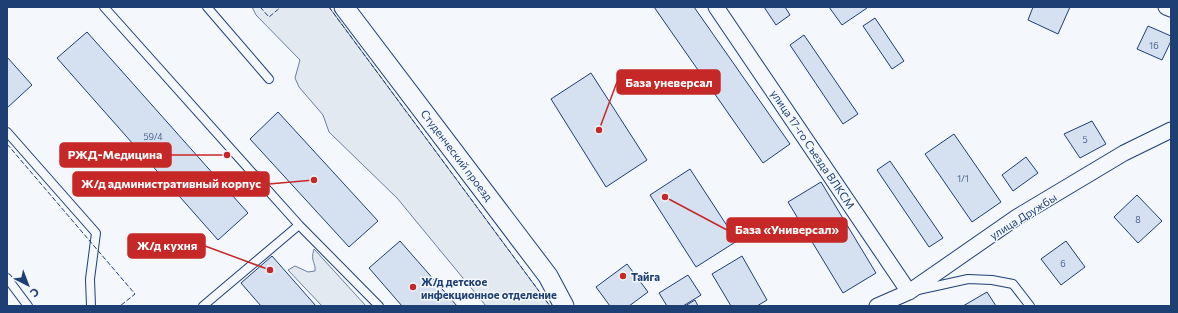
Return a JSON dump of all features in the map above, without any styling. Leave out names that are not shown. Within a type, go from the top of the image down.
[{"type":"street","name":"Студенческий проезд","points":[[344,7],[548,276],[564,306]]},
{"type":"street","name":"улица 17-го Съезда ВЛКСМ","points":[[716,7],[909,292]]},
{"type":"street","points":[[1166,7],[1171,9]]},
{"type":"street","name":"улица Дружбы","points":[[877,306],[909,292],[1017,217],[1124,153],[1171,130]]},
{"type":"street","points":[[548,276],[574,306]]},
{"type":"lane","points":[[104,7],[299,225],[380,306]]},
{"type":"lane","points":[[207,7],[269,79]]},
{"type":"lane","points":[[7,132],[96,233],[90,279],[90,306]]},
{"type":"lane","points":[[203,306],[299,225]]},
{"type":"lane","points":[[7,278],[28,306]]},
{"type":"lane","points":[[909,292],[968,279],[992,280],[1013,284],[1030,306]]},
{"type":"shaded area","points":[[252,7],[329,7],[550,306],[486,306],[397,198],[329,132],[323,115],[299,87],[295,78],[300,60],[256,15]]},
{"type":"shaded area","points":[[314,249],[366,306],[322,306],[288,270],[295,266],[308,272],[315,271],[313,259]]},
{"type":"building","points":[[654,7],[694,7],[790,144],[763,163]]},
{"type":"building","points":[[764,7],[785,7],[790,15],[776,25]]},
{"type":"building","points":[[829,7],[866,7],[867,8],[842,25]]},
{"type":"building","points":[[1033,7],[1070,7],[1058,34],[1028,20]]},
{"type":"building","points":[[875,18],[904,61],[892,69],[863,26]]},
{"type":"building","points":[[1148,26],[1171,36],[1171,41],[1162,60],[1137,49]]},
{"type":"building","points":[[87,32],[248,213],[218,240],[57,58]]},
{"type":"building","points":[[804,35],[858,114],[843,124],[790,45]]},
{"type":"building","points":[[7,57],[32,85],[7,108]]},
{"type":"building","points":[[591,73],[647,160],[606,187],[551,99]]},
{"type":"building","points":[[278,112],[378,221],[349,247],[250,139]]},
{"type":"building","points":[[1092,121],[1106,144],[1080,158],[1064,134]]},
{"type":"building","points":[[954,134],[1001,202],[972,222],[925,154]]},
{"type":"building","points":[[1026,157],[1038,173],[1013,191],[1002,175]]},
{"type":"building","points":[[890,161],[943,238],[929,247],[877,170]]},
{"type":"building","points":[[690,169],[737,241],[696,267],[650,195]]},
{"type":"building","points":[[821,182],[876,273],[843,293],[788,202]]},
{"type":"building","points":[[1137,195],[1162,221],[1138,243],[1114,217]]},
{"type":"building","name":"Ж/д детское инфекционное отделение","points":[[400,241],[457,306],[402,306],[369,268]]},
{"type":"building","points":[[1066,241],[1085,267],[1061,285],[1041,259]]},
{"type":"building","points":[[272,256],[316,306],[261,306],[241,283]]},
{"type":"building","points":[[742,256],[767,300],[757,306],[731,306],[712,274]]},
{"type":"building","name":"Тайга","points":[[627,264],[648,292],[629,306],[610,306],[596,287]]},
{"type":"building","points":[[688,275],[701,295],[683,306],[667,306],[659,293]]},
{"type":"building","points":[[987,292],[996,306],[963,306]]},
{"type":"building","points":[[695,300],[698,306],[685,306]]},
{"type":"fence","points":[[260,7],[269,17],[281,7]]},
{"type":"fence","points":[[329,7],[550,306]]},
{"type":"fence","points":[[7,144],[135,294],[120,306]]},
{"type":"place","name":"База уневерсал","points":[[599,130]]},
{"type":"place","name":"РЖД-Медицина","points":[[227,155]]},
{"type":"place","name":"Ж/д административный корпус","points":[[314,180]]},
{"type":"place","name":"База «Универсал»","points":[[665,197]]},
{"type":"place","name":"Ж/д кухня","points":[[270,270]]},
{"type":"place","name":"Тайга","points":[[623,276]]},
{"type":"place","name":"Ж/д детское инфекционное отделение","points":[[413,287]]}]
